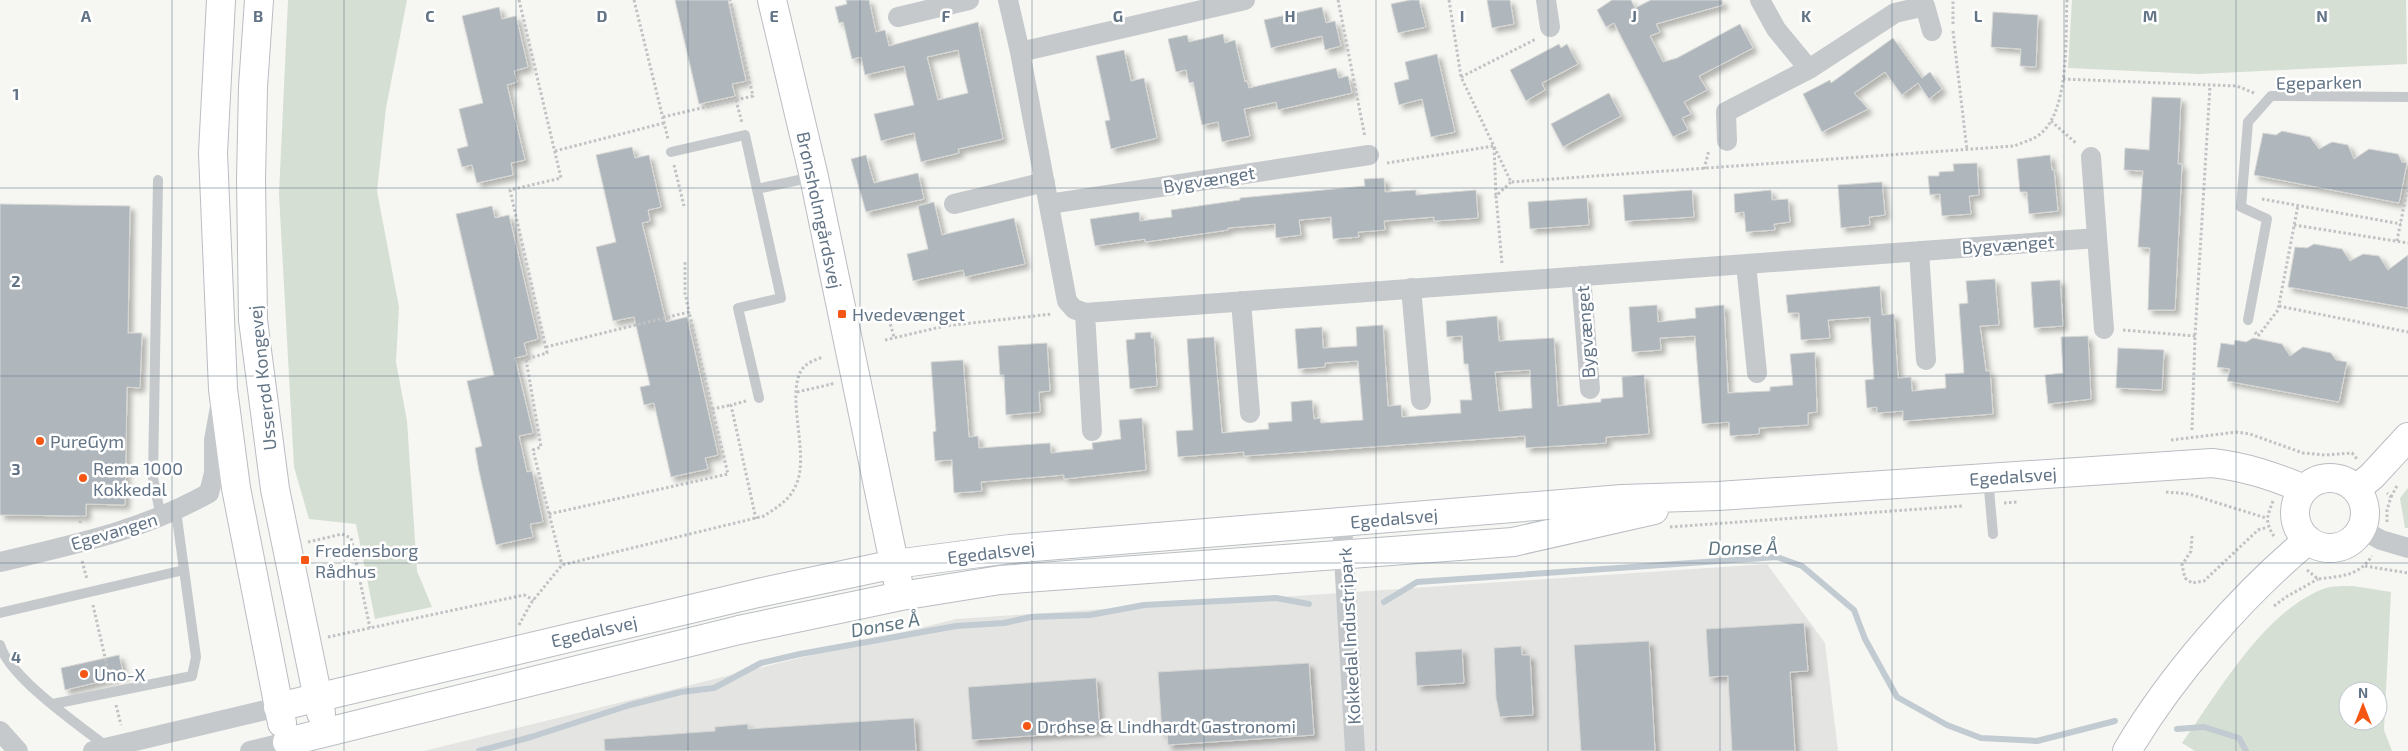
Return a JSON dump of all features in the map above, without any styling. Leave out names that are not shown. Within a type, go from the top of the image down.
[{"type":"street","name":"Usserød Kongevej","points":[[220,0],[213,154],[223,389],[236,488],[278,707],[289,747]]},
{"type":"street","name":"Usserød Kongevej","points":[[259,0],[253,87],[251,170],[253,320],[275,489],[317,697],[329,742]]},
{"type":"street","name":"Brønsholmgårdsvej","points":[[772,0],[814,177],[895,564],[900,596]]},
{"type":"street","points":[[898,17],[969,0]]},
{"type":"street","points":[[1008,0],[1020,52],[1067,301],[1079,311],[1092,431]]},
{"type":"street","points":[[1020,52],[1245,0]]},
{"type":"street","points":[[1546,0],[1550,27]]},
{"type":"street","points":[[1760,0],[1776,29],[1809,69]]},
{"type":"street","points":[[1728,141],[1726,112],[1809,69],[1895,13],[1925,6],[1932,31]]},
{"type":"street","name":"Bygvænget","points":[[1049,204],[1369,155]]},
{"type":"street","points":[[2092,157],[2097,238],[2112,329]]},
{"type":"street","points":[[954,204],[1045,182]]},
{"type":"street","name":"Bygvænget","points":[[1079,311],[1241,301],[2097,238]]},
{"type":"street","points":[[1918,251],[1926,360]]},
{"type":"street","points":[[1746,264],[1757,373]]},
{"type":"street","name":"Bygvænget","points":[[1581,276],[1590,388]]},
{"type":"street","points":[[1411,288],[1421,400]]},
{"type":"street","points":[[1241,301],[1250,413]]},
{"type":"street","name":"Egevangen","points":[[0,562],[104,537],[168,514],[210,493],[214,473],[214,440],[223,389]]},
{"type":"street","points":[[2408,438],[2372,476],[2365,508],[2381,540],[2408,548]]},
{"type":"street","name":"Egedalsvej","points":[[278,707],[758,593],[895,564],[1010,549],[1622,499],[1989,490],[2212,463],[2240,466],[2264,473],[2304,489]]},
{"type":"street","points":[[2369,488],[2344,480],[2330,478],[2316,481],[2304,489],[2298,499],[2295,512],[2300,532],[2318,546],[2331,548],[2343,546],[2374,528]]},
{"type":"street","name":"Egedalsvej","points":[[289,747],[329,742],[739,630],[900,596],[1000,580],[1513,542],[1718,496]]},
{"type":"street","points":[[1345,555],[1360,535],[1517,520],[1566,504]]},
{"type":"street","name":"Kokkedal Industripark","points":[[1342,522],[1355,751]]},
{"type":"street","points":[[2128,751],[2187,666],[2234,611],[2308,540]]},
{"type":"street","points":[[108,747],[278,707]]},
{"type":"street","points":[[0,731],[18,751]]},
{"type":"street","points":[[250,751],[289,747]]},
{"type":"lane","name":"Egeparken","points":[[2242,195],[2248,122],[2271,96],[2408,97]]},
{"type":"lane","points":[[671,152],[745,135],[781,298],[738,308],[759,398]]},
{"type":"lane","points":[[757,190],[814,177]]},
{"type":"lane","points":[[53,704],[192,676],[196,657],[184,570],[168,514],[153,478],[158,180]]},
{"type":"lane","points":[[2242,195],[2241,207],[2267,220],[2248,320]]},
{"type":"lane","points":[[1989,490],[1993,534]]},
{"type":"lane","points":[[0,613],[184,570]]},
{"type":"lane","points":[[0,645],[12,666],[53,704],[108,747]]},
{"type":"path","points":[[519,0],[561,178],[510,190],[547,353],[526,359],[541,447],[533,450],[562,565]]},
{"type":"path","points":[[634,0],[684,206]]},
{"type":"path","points":[[663,117],[753,96],[730,0]]},
{"type":"path","points":[[1338,0],[1369,155],[1383,164],[1494,146]]},
{"type":"path","points":[[1449,0],[1461,77],[1511,182]]},
{"type":"path","points":[[1952,0],[1952,17],[1967,150]]},
{"type":"path","points":[[1496,196],[1511,182],[2014,146],[2037,137],[2051,122],[2058,106],[2063,79],[2067,0]]},
{"type":"path","points":[[1461,77],[1536,40],[1550,27]]},
{"type":"path","points":[[2063,79],[2237,86],[2268,99]]},
{"type":"path","points":[[2192,430],[2195,336],[2210,86]]},
{"type":"path","points":[[736,100],[745,135]]},
{"type":"path","points":[[2051,122],[2092,157]]},
{"type":"path","points":[[554,151],[664,123]]},
{"type":"path","points":[[1494,146],[1503,282]]},
{"type":"path","points":[[2397,241],[2408,186]]},
{"type":"path","points":[[2242,195],[2401,224]]},
{"type":"path","points":[[2248,320],[2258,336],[2279,306],[2298,205]]},
{"type":"path","points":[[2294,225],[2408,244]]},
{"type":"path","points":[[549,514],[728,474],[685,293],[685,262]]},
{"type":"path","points":[[2279,306],[2408,332]]},
{"type":"path","points":[[885,340],[945,326],[1079,311]]},
{"type":"path","points":[[546,347],[689,312]]},
{"type":"path","points":[[872,319],[888,316],[894,337]]},
{"type":"path","points":[[2112,329],[2195,336]]},
{"type":"path","points":[[510,651],[519,625],[534,600],[562,565],[764,516],[785,502],[797,485],[801,465],[797,392],[800,371],[809,363],[823,356]]},
{"type":"path","points":[[797,392],[828,386]]},
{"type":"path","points":[[712,409],[759,398]]},
{"type":"path","points":[[731,405],[756,518]]},
{"type":"path","points":[[2179,438],[2237,432],[2250,434],[2303,453],[2326,455],[2352,453],[2359,462]]},
{"type":"path","points":[[2369,488],[2391,497],[2387,510],[2374,528]]},
{"type":"path","points":[[1668,527],[1989,490],[2020,502]]},
{"type":"path","points":[[2157,492],[2189,494],[2266,518]]},
{"type":"path","points":[[2275,538],[2268,527],[2266,518],[2276,494]]},
{"type":"path","points":[[81,516],[77,543],[113,692],[108,747]]},
{"type":"path","points":[[2192,536],[2191,551],[2182,565],[2184,578],[2192,583],[2204,581],[2258,530],[2268,527]]},
{"type":"path","points":[[287,548],[342,534],[351,538],[370,628]]},
{"type":"path","points":[[2271,608],[2286,597],[2318,580],[2347,575],[2365,566],[2373,553]]},
{"type":"path","points":[[2365,566],[2408,573]]},
{"type":"path","points":[[2305,568],[2318,580]]},
{"type":"path","points":[[306,642],[524,595],[534,600]]},
{"type":"shaded area","points":[[288,0],[407,0],[386,108],[377,191],[399,307],[396,362],[407,421],[417,571],[432,607],[375,619],[356,524],[309,519],[294,467],[279,194]]},
{"type":"shaded area","points":[[2072,0],[2406,0],[2407,64],[2199,74],[2068,68]]},
{"type":"shaded area","points":[[2408,488],[2408,528],[2405,528],[2400,498]]},
{"type":"shaded area","points":[[1767,564],[1825,643],[1838,751],[424,751],[956,619]]},
{"type":"shaded area","points":[[2353,586],[2391,592],[2386,681],[2338,681],[2338,731],[2384,731],[2392,751],[2195,751],[2182,743],[2227,677],[2263,633],[2283,614],[2304,599],[2326,588]]},
{"type":"building","points":[[675,0],[728,0],[746,81],[732,84],[735,96],[699,104]]},
{"type":"building","points":[[846,0],[869,0],[876,32],[885,30],[889,46],[978,22],[1003,139],[958,149],[959,153],[921,162],[914,133],[881,141],[874,114],[914,105],[904,66],[865,75],[861,57],[852,59],[843,22],[839,23],[835,7],[847,4]],"holes":[[[958,50],[968,93],[938,100],[927,57]]]},
{"type":"building","points":[[1419,0],[1426,27],[1398,33],[1391,4]]},
{"type":"building","points":[[1487,0],[1510,0],[1514,24],[1492,28]]},
{"type":"building","points":[[1612,0],[1631,0],[1635,8],[1651,0],[1722,0],[1723,5],[1656,24],[1660,32],[1650,36],[1663,62],[1677,58],[1740,24],[1753,48],[1699,76],[1707,90],[1684,102],[1691,114],[1682,118],[1688,130],[1673,137],[1614,23],[1606,27],[1597,10]]},
{"type":"building","points":[[499,7],[502,19],[516,16],[528,67],[514,71],[517,82],[507,85],[525,160],[511,163],[513,175],[477,183],[472,165],[462,167],[457,149],[468,146],[459,109],[483,103],[462,16]]},
{"type":"building","points":[[1322,7],[1326,23],[1335,21],[1341,46],[1325,50],[1322,36],[1271,48],[1264,20]]},
{"type":"building","points":[[1993,12],[2038,15],[2036,67],[2020,66],[2021,49],[1991,47]]},
{"type":"building","points":[[1223,34],[1225,43],[1235,40],[1245,82],[1247,81],[1249,88],[1336,68],[1339,78],[1348,76],[1352,93],[1278,110],[1276,102],[1244,109],[1250,136],[1222,142],[1218,122],[1202,125],[1193,82],[1189,83],[1186,70],[1176,72],[1168,39],[1187,35],[1189,42]]},
{"type":"building","points":[[1893,38],[1922,78],[1930,72],[1942,89],[1929,99],[1918,83],[1902,95],[1885,72],[1854,93],[1868,109],[1822,132],[1803,94],[1830,80],[1831,83]]},
{"type":"building","points":[[1559,44],[1561,48],[1567,44],[1578,64],[1542,83],[1545,90],[1526,101],[1510,70]]},
{"type":"building","points":[[1124,50],[1131,81],[1144,78],[1157,138],[1111,149],[1105,121],[1110,120],[1096,56]]},
{"type":"building","points":[[1437,54],[1455,132],[1431,137],[1422,99],[1399,105],[1394,83],[1409,79],[1405,62]]},
{"type":"building","points":[[1609,93],[1621,116],[1563,147],[1551,124]]},
{"type":"building","points":[[2152,97],[2181,98],[2178,164],[2182,164],[2175,310],[2148,310],[2150,248],[2138,247],[2143,171],[2124,170],[2125,148],[2149,150]]},
{"type":"building","points":[[2282,131],[2310,137],[2319,149],[2332,142],[2348,145],[2354,159],[2369,149],[2398,154],[2402,162],[2407,163],[2399,203],[2254,175],[2263,133],[2276,135]]},
{"type":"building","points":[[632,147],[635,158],[649,155],[661,207],[648,210],[650,221],[642,223],[666,322],[687,317],[718,455],[705,458],[708,469],[671,477],[654,403],[644,405],[640,387],[650,385],[634,317],[613,321],[596,247],[616,242],[596,155]]},
{"type":"building","points":[[866,155],[874,183],[918,173],[924,199],[866,212],[851,159]]},
{"type":"building","points":[[2050,155],[2052,170],[2054,170],[2058,211],[2029,214],[2027,192],[2020,192],[2017,159]]},
{"type":"building","points":[[1977,163],[1979,195],[1969,196],[1971,214],[1942,216],[1940,194],[1930,195],[1928,176],[1939,176],[1939,172],[1954,171],[1953,164]]},
{"type":"building","points":[[1384,178],[1385,192],[1416,190],[1416,195],[1476,190],[1478,218],[1434,221],[1434,217],[1384,221],[1385,230],[1358,232],[1359,237],[1333,239],[1331,217],[1299,220],[1301,235],[1276,238],[1275,224],[1228,228],[1228,230],[1145,242],[1145,239],[1095,246],[1090,219],[1139,212],[1140,221],[1172,217],[1171,210],[1240,200],[1240,198],[1365,186],[1364,179]]},
{"type":"building","points":[[1882,182],[1885,215],[1869,217],[1870,225],[1841,228],[1838,185]]},
{"type":"building","points":[[1692,190],[1694,217],[1625,221],[1623,195]]},
{"type":"building","points":[[1771,190],[1772,200],[1788,199],[1790,222],[1774,224],[1775,230],[1746,232],[1744,212],[1735,213],[1734,194]]},
{"type":"building","points":[[1587,198],[1589,225],[1530,229],[1528,202]]},
{"type":"building","points":[[934,202],[942,235],[1014,218],[1025,264],[965,277],[963,270],[913,281],[907,254],[928,249],[918,206]]},
{"type":"building","points":[[0,204],[130,206],[128,333],[142,333],[140,388],[127,387],[125,505],[86,504],[86,516],[0,515]]},
{"type":"building","points":[[492,206],[495,218],[509,215],[538,339],[524,343],[527,355],[515,358],[533,433],[519,436],[527,472],[532,471],[543,522],[530,524],[533,537],[496,545],[479,471],[475,448],[482,446],[467,381],[494,375],[456,214]]},
{"type":"building","points":[[2314,244],[2342,249],[2350,261],[2363,254],[2379,256],[2388,270],[2408,255],[2408,308],[2288,287],[2295,247],[2307,248]]},
{"type":"building","points":[[1995,279],[1999,325],[1980,326],[1986,371],[1990,371],[1993,414],[1903,421],[1903,411],[1877,413],[1877,407],[1867,408],[1865,380],[1874,379],[1870,317],[1828,320],[1830,338],[1801,340],[1799,313],[1788,313],[1786,295],[1880,286],[1882,315],[1894,314],[1898,378],[1911,377],[1912,391],[1946,388],[1945,374],[1964,373],[1959,304],[1968,303],[1966,281]]},
{"type":"building","points":[[2060,280],[2063,326],[2034,328],[2031,282]]},
{"type":"building","points":[[1657,305],[1658,322],[1696,318],[1695,308],[1724,305],[1728,393],[1770,391],[1770,387],[1793,385],[1790,354],[1815,352],[1817,412],[1808,413],[1808,425],[1759,428],[1759,434],[1730,436],[1729,422],[1702,424],[1695,336],[1660,338],[1661,350],[1632,352],[1629,307]]},
{"type":"building","points":[[1497,316],[1499,341],[1554,338],[1558,406],[1601,402],[1601,399],[1623,397],[1622,377],[1644,375],[1649,434],[1606,437],[1606,443],[1526,448],[1525,436],[1244,456],[1244,452],[1178,457],[1176,431],[1193,430],[1187,339],[1214,337],[1222,433],[1269,429],[1268,423],[1292,421],[1291,402],[1312,400],[1314,419],[1320,418],[1321,423],[1363,420],[1358,361],[1325,363],[1325,367],[1298,369],[1295,329],[1322,327],[1323,348],[1357,346],[1356,327],[1383,325],[1388,406],[1401,405],[1402,417],[1461,413],[1460,400],[1472,400],[1468,364],[1464,364],[1462,336],[1447,337],[1446,321]],"holes":[[[1530,370],[1532,408],[1499,411],[1495,372]]]},
{"type":"building","points":[[1151,332],[1151,338],[1154,338],[1157,386],[1130,389],[1126,340],[1135,339],[1135,333]]},
{"type":"building","points":[[2088,336],[2091,399],[2048,404],[2045,375],[2063,373],[2061,337]]},
{"type":"building","points":[[2253,338],[2282,344],[2290,356],[2303,347],[2331,353],[2336,360],[2347,362],[2339,402],[2227,381],[2230,369],[2217,367],[2221,343],[2234,345],[2235,340],[2246,342]]},
{"type":"building","points":[[1047,343],[1050,391],[1039,392],[1040,412],[1006,415],[1004,375],[1000,375],[998,346]]},
{"type":"building","points":[[2118,348],[2164,350],[2162,390],[2116,388]]},
{"type":"building","points":[[963,360],[969,437],[978,436],[979,448],[1050,443],[1051,453],[1093,449],[1092,443],[1121,439],[1119,420],[1142,418],[1146,470],[1064,479],[1064,475],[981,482],[982,491],[954,493],[952,460],[935,461],[933,432],[936,431],[931,362]]},
{"type":"building","points":[[1804,623],[1808,671],[1790,672],[1795,751],[1732,751],[1728,676],[1709,677],[1706,629]]},
{"type":"building","points":[[1649,641],[1655,751],[1581,751],[1574,645]]},
{"type":"building","points":[[1521,646],[1522,655],[1530,655],[1533,715],[1500,717],[1496,698],[1494,648]]},
{"type":"building","points":[[1462,649],[1464,683],[1417,686],[1415,652]]},
{"type":"building","name":"Uno-X","points":[[119,655],[124,676],[65,690],[61,668]]},
{"type":"building","points":[[1309,663],[1314,735],[1168,745],[1167,733],[1162,733],[1158,672]]},
{"type":"building","points":[[1096,678],[1100,731],[972,740],[968,687]]},
{"type":"building","points":[[914,718],[916,751],[605,751],[604,739],[715,731],[715,727],[748,724],[748,729]]},
{"type":"waterway","name":"Donse Å","points":[[1384,602],[1417,582],[1777,557],[1802,566],[1854,610],[1865,639],[1897,697],[1947,725],[1981,738],[2037,741],[2115,721]]},
{"type":"waterway","name":"Donse Å","points":[[479,751],[531,737],[630,705],[681,692],[714,688],[761,663],[800,654],[956,626],[1004,623],[1031,617],[1090,615],[1144,605],[1276,598],[1309,604]]},
{"type":"waterway","name":"Donse Å","points":[[2177,729],[2204,727],[2239,738],[2246,751]]},
{"type":"place","name":"Hvedevænget","points":[[842,314]]},
{"type":"place","name":"PureGym","points":[[40,441]]},
{"type":"place","name":"Rema 1000 Kokkedal","points":[[83,478]]},
{"type":"place","name":"Fredensborg Rådhus","points":[[305,560]]},
{"type":"place","name":"Uno-X","points":[[84,674]]},
{"type":"place","name":"Drøhse & Lindhardt Gastronomi","points":[[1027,726]]}]
